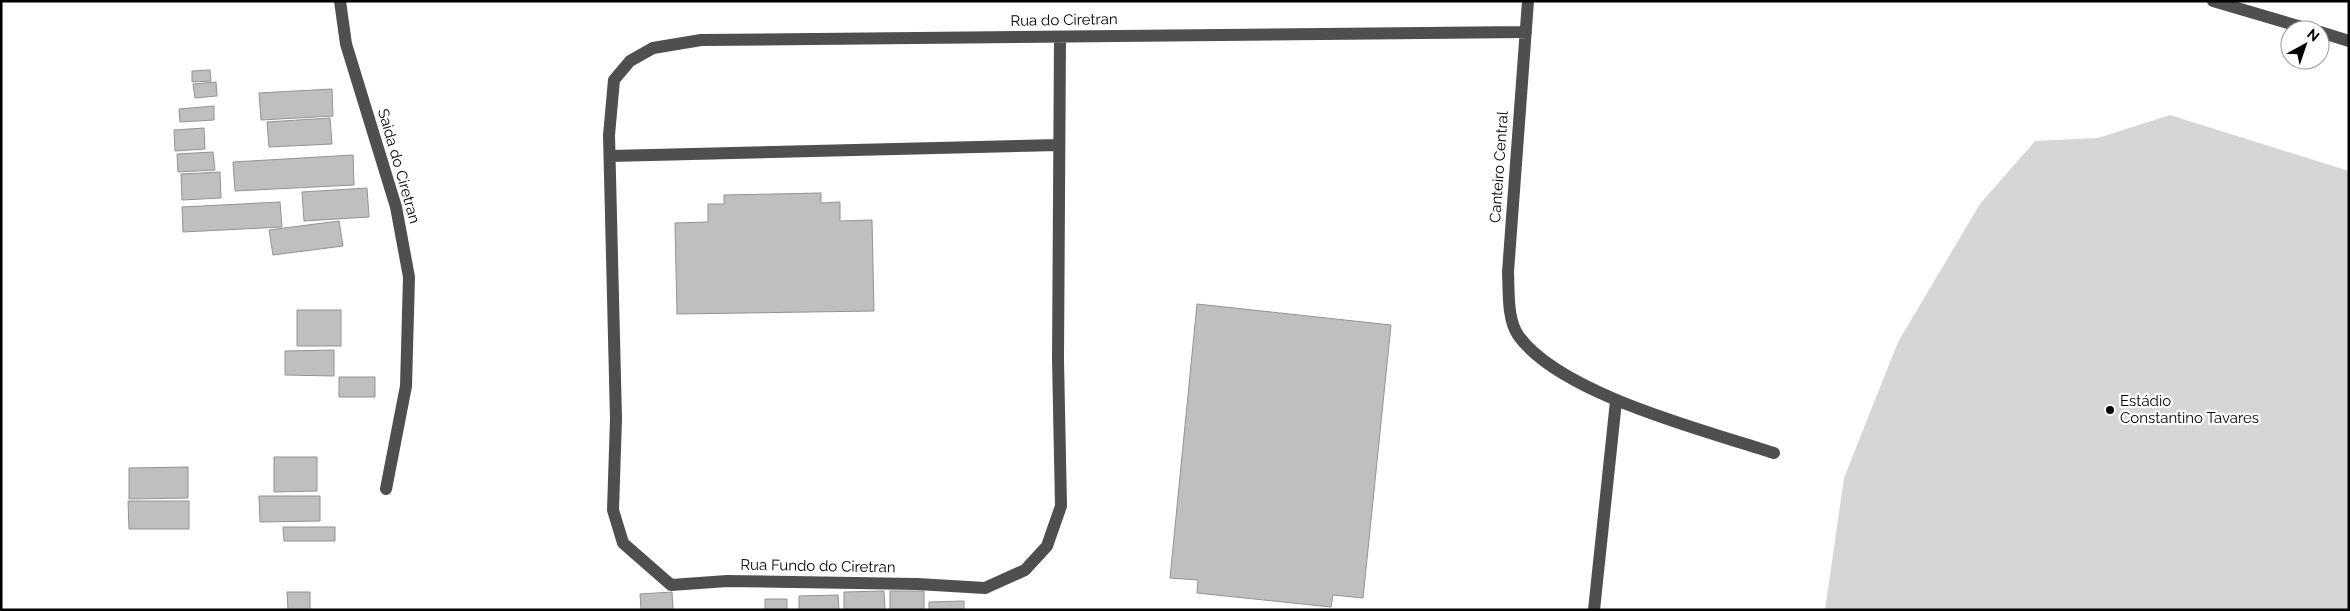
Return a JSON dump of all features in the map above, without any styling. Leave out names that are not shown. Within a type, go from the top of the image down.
[{"type":"street","name":"Saida do Ciretran","points":[[340,1],[346,44],[396,207],[409,277],[406,386],[386,489]]},
{"type":"street","name":"Canteiro Central","points":[[1528,1],[1508,272],[1511,314],[1518,335],[1540,357],[1563,373],[1616,401]]},
{"type":"street","points":[[2213,1],[2280,21]]},
{"type":"street","name":"Rua do Ciretran","points":[[610,156],[609,135],[614,80],[630,62],[653,48],[701,40],[1526,32]]},
{"type":"street","points":[[2330,35],[2349,40]]},
{"type":"street","points":[[610,156],[1059,145],[1060,37]]},
{"type":"street","name":"Rua Fundo do Ciretran","points":[[610,156],[616,419],[613,510],[623,543],[672,585],[727,581],[917,584],[986,588],[1025,570],[1047,546],[1061,506],[1058,360],[1059,145]]},
{"type":"street","points":[[1594,610],[1616,401],[1774,453]]},
{"type":"shaded area","name":"Estádio Constantino Tavares","points":[[2170,115],[2349,171],[2349,610],[1825,610],[1844,478],[1898,342],[1980,204],[2035,141],[2098,138]]},
{"type":"building","points":[[210,70],[211,81],[192,82],[192,71]]},
{"type":"building","points":[[216,82],[217,96],[195,98],[193,84]]},
{"type":"building","points":[[332,89],[333,116],[261,120],[259,93]]},
{"type":"building","points":[[214,106],[214,120],[180,122],[179,109]]},
{"type":"building","points":[[330,118],[332,144],[269,147],[267,122]]},
{"type":"building","points":[[204,128],[205,149],[175,151],[174,130]]},
{"type":"building","points":[[213,152],[215,170],[178,172],[177,154]]},
{"type":"building","points":[[353,155],[354,185],[235,191],[233,162]]},
{"type":"building","points":[[220,172],[221,198],[182,200],[181,174]]},
{"type":"building","points":[[367,188],[369,217],[304,221],[302,192]]},
{"type":"building","points":[[821,193],[821,203],[840,202],[840,221],[872,220],[874,311],[677,314],[675,223],[708,222],[708,204],[724,204],[724,195]]},
{"type":"building","points":[[280,202],[282,227],[183,232],[182,207]]},
{"type":"building","points":[[339,221],[343,246],[273,255],[269,230]]},
{"type":"building","points":[[1197,304],[1391,325],[1363,598],[1333,595],[1331,607],[1197,593],[1198,580],[1170,578]]},
{"type":"building","points":[[297,310],[341,310],[341,346],[297,346]]},
{"type":"building","points":[[334,350],[334,376],[285,375],[285,351]]},
{"type":"building","points":[[339,377],[375,377],[375,397],[339,397]]},
{"type":"building","points":[[274,457],[317,457],[317,491],[274,492]]},
{"type":"building","points":[[188,467],[188,498],[129,499],[129,468]]},
{"type":"building","points":[[259,496],[320,496],[320,521],[260,522]]},
{"type":"building","points":[[128,501],[189,501],[189,529],[129,529]]},
{"type":"building","points":[[283,527],[335,527],[335,541],[284,541]]},
{"type":"building","points":[[884,591],[885,610],[844,610],[844,592]]},
{"type":"building","points":[[890,591],[924,591],[924,610],[890,610]]},
{"type":"building","points":[[287,592],[310,592],[310,610],[288,610]]},
{"type":"building","points":[[672,592],[673,610],[641,610],[640,594]]},
{"type":"building","points":[[838,595],[839,610],[799,610],[799,596]]},
{"type":"building","points":[[765,599],[787,599],[787,610],[765,610]]},
{"type":"building","points":[[964,601],[964,610],[929,610],[929,602]]},
{"type":"place","name":"Estádio Constantino Tavares","points":[[2110,410]]}]
